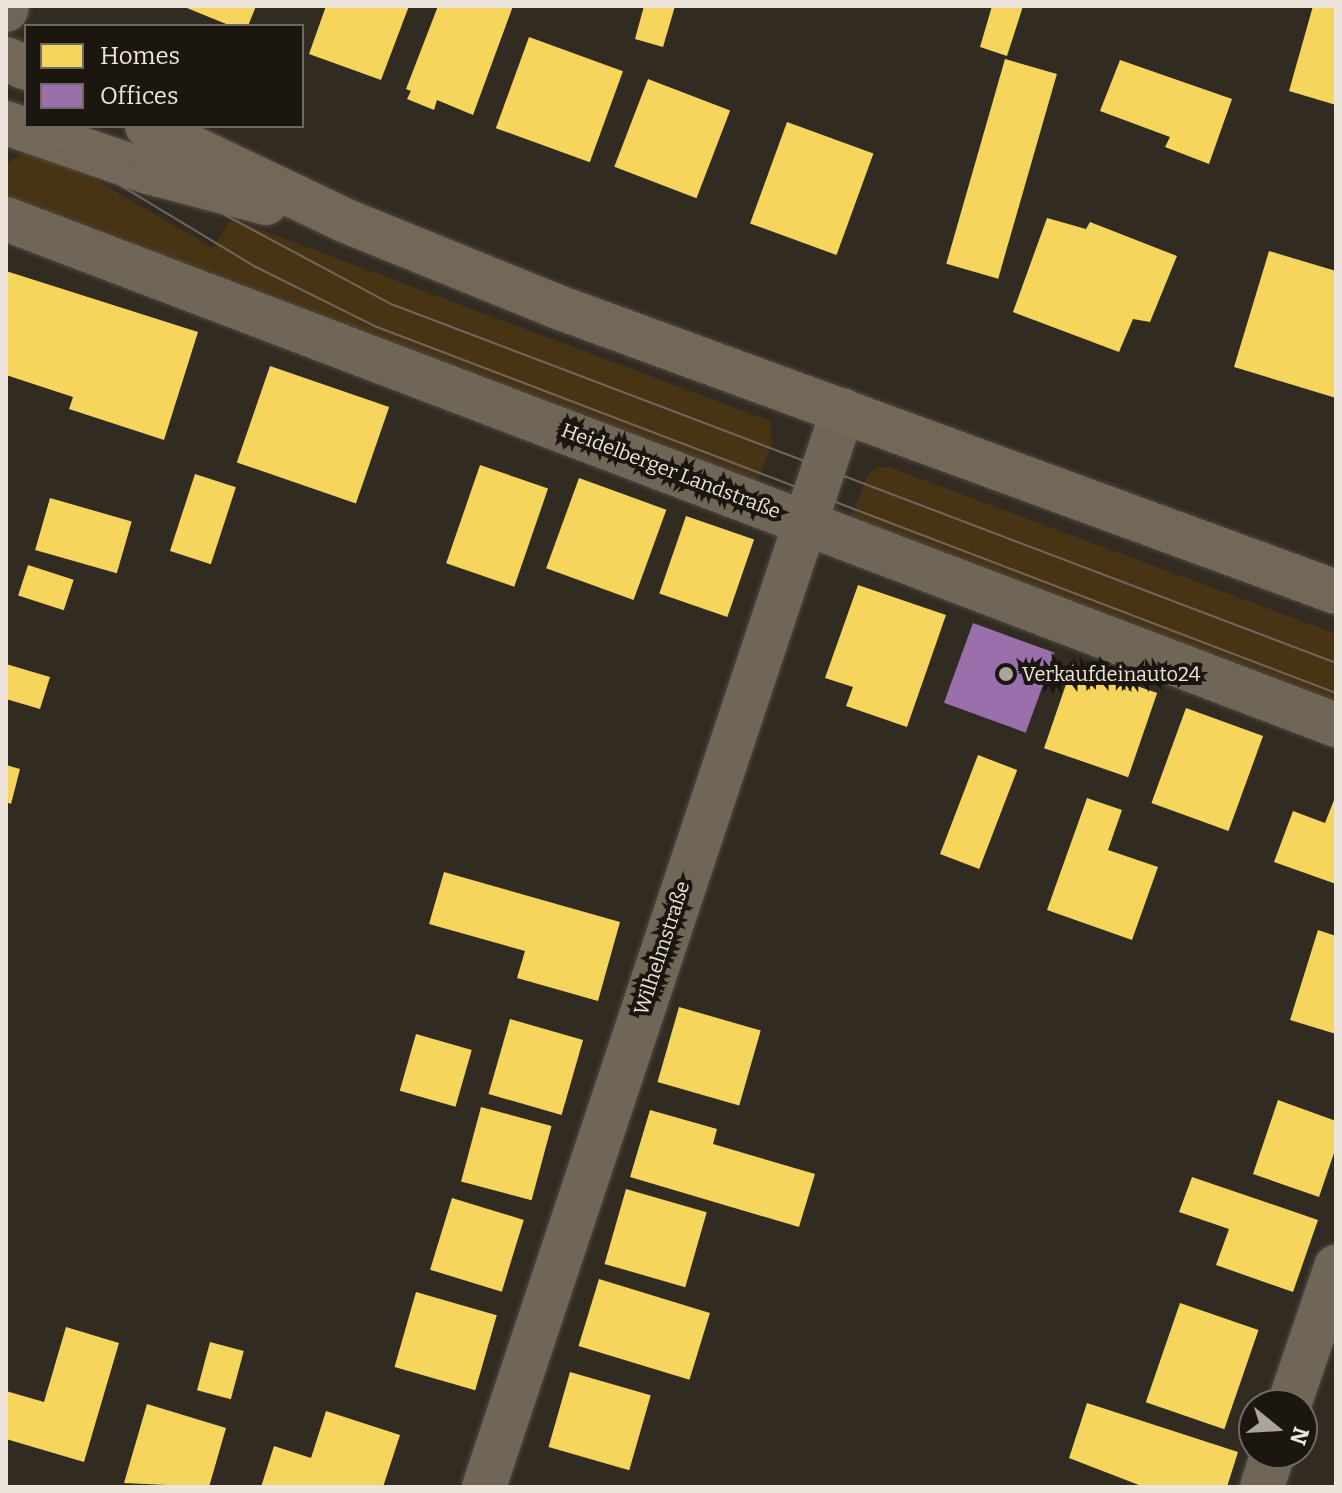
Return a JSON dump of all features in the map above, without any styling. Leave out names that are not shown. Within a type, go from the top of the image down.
[{"type":"street","points":[[6,123],[148,172],[346,221]]},
{"type":"street","points":[[151,128],[346,221],[558,307],[1336,592]]},
{"type":"street","name":"Heidelberger Landstraße","points":[[6,219],[1336,725]]},
{"type":"street","name":"Wilhelmstraße","points":[[484,1487],[803,521],[843,410]]},
{"type":"street","points":[[1294,1389],[1336,1267]]},
{"type":"shaded area","points":[[25,152],[66,163],[213,248],[231,220],[240,222],[770,421],[772,443],[757,482],[6,199],[6,164]]},
{"type":"shaded area","points":[[877,467],[889,467],[1336,634],[1336,710],[851,517],[868,475]]},
{"type":"building: Homes","points":[[182,6],[256,6],[249,24],[226,24]]},
{"type":"building: Homes","points":[[326,6],[409,6],[381,80],[309,54]]},
{"type":"building: Homes","points":[[438,6],[513,6],[473,115],[437,100],[434,110],[407,99],[411,91],[406,89]]},
{"type":"building: Homes","points":[[644,6],[675,6],[663,47],[635,39]]},
{"type":"building: Homes","points":[[992,6],[1023,6],[1007,56],[980,47]]},
{"type":"building: Homes","points":[[1313,6],[1336,6],[1336,105],[1289,91]]},
{"type":"building: Homes","points":[[529,37],[623,71],[590,162],[496,128]]},
{"type":"building: Homes","points":[[1005,59],[1057,74],[998,279],[946,264]]},
{"type":"building: Homes","points":[[1120,60],[1232,99],[1209,164],[1165,147],[1170,137],[1100,111]]},
{"type":"building: Homes","points":[[648,79],[730,111],[696,198],[614,167]]},
{"type":"building: Homes","points":[[787,122],[873,153],[837,255],[750,223]]},
{"type":"building: Homes","points":[[1047,218],[1086,229],[1090,222],[1177,256],[1150,322],[1133,319],[1119,352],[1013,312]]},
{"type":"building: Homes","points":[[1269,251],[1336,271],[1336,398],[1234,367]]},
{"type":"building: Homes","points":[[6,271],[198,332],[164,440],[69,409],[73,397],[6,375]]},
{"type":"building: Homes","points":[[270,366],[389,407],[356,503],[237,462]]},
{"type":"building: Homes","points":[[480,465],[548,488],[514,587],[446,563]]},
{"type":"building: Homes","points":[[195,474],[236,487],[211,564],[170,551]]},
{"type":"building: Homes","points":[[579,478],[666,510],[634,600],[546,568]]},
{"type":"building: Homes","points":[[50,498],[132,521],[117,573],[35,550]]},
{"type":"building: Homes","points":[[686,516],[754,539],[727,617],[659,594]]},
{"type":"building: Homes","points":[[28,565],[74,580],[64,610],[18,595]]},
{"type":"building: Homes","points":[[858,585],[946,615],[907,727],[846,706],[853,687],[825,678]]},
{"type":"building: Homes","points":[[6,664],[50,677],[40,709],[6,699]]},
{"type":"building: Homes","points":[[1073,664],[1157,693],[1128,777],[1044,748]]},
{"type":"building: Homes","points":[[1186,708],[1263,736],[1229,831],[1151,803]]},
{"type":"building: Homes","points":[[978,755],[1017,770],[979,869],[940,854]]},
{"type":"building: Homes","points":[[6,765],[20,769],[11,804],[6,802]]},
{"type":"building: Homes","points":[[1336,795],[1336,884],[1274,862],[1293,811],[1325,823]]},
{"type":"building: Homes","points":[[1087,798],[1122,810],[1108,850],[1158,867],[1132,940],[1047,910]]},
{"type":"building: Homes","points":[[444,872],[620,922],[598,1001],[517,978],[525,951],[429,924]]},
{"type":"building: Homes","points":[[1318,930],[1336,936],[1336,1034],[1290,1020]]},
{"type":"building: Homes","points":[[679,1007],[761,1030],[739,1105],[658,1082]]},
{"type":"building: Homes","points":[[510,1019],[583,1040],[562,1115],[489,1094]]},
{"type":"building: Homes","points":[[416,1034],[472,1050],[455,1107],[400,1091]]},
{"type":"building: Homes","points":[[1278,1100],[1336,1121],[1336,1147],[1319,1197],[1253,1174]]},
{"type":"building: Homes","points":[[481,1107],[552,1126],[532,1200],[461,1181]]},
{"type":"building: Homes","points":[[650,1110],[717,1129],[713,1144],[815,1174],[799,1227],[630,1177]]},
{"type":"building: Homes","points":[[1192,1177],[1318,1220],[1293,1292],[1216,1265],[1229,1229],[1179,1212]]},
{"type":"building: Homes","points":[[626,1189],[707,1212],[685,1287],[605,1264]]},
{"type":"building: Homes","points":[[452,1198],[524,1220],[502,1292],[430,1270]]},
{"type":"building: Homes","points":[[599,1279],[710,1313],[689,1380],[579,1346]]},
{"type":"building: Homes","points":[[416,1292],[497,1315],[475,1390],[395,1367]]},
{"type":"building: Homes","points":[[1180,1303],[1258,1330],[1224,1429],[1146,1402]]},
{"type":"building: Homes","points":[[66,1327],[119,1343],[84,1462],[6,1439],[6,1391],[44,1402]]},
{"type":"building: Homes","points":[[210,1342],[244,1351],[231,1399],[197,1390]]},
{"type":"building: Homes","points":[[570,1372],[651,1395],[629,1470],[549,1447]]},
{"type":"building: Homes","points":[[1087,1403],[1238,1452],[1227,1487],[1144,1487],[1069,1458]]},
{"type":"building: Homes","points":[[147,1404],[226,1428],[209,1487],[124,1483]]},
{"type":"building: Homes","points":[[326,1411],[400,1435],[383,1487],[261,1487],[274,1446],[311,1458]]},
{"type":"building: Offices","points":[[973,623],[1055,653],[1026,733],[944,703]]},
{"type":"tram line","points":[[6,101],[24,109]]},
{"type":"tram line","points":[[6,125],[80,161],[256,267],[377,327],[1336,693]]},
{"type":"tram line","points":[[63,128],[391,304],[1336,663]]},
{"type":"place","name":"Verkaufdeinauto24","points":[[1006,674]]}]
